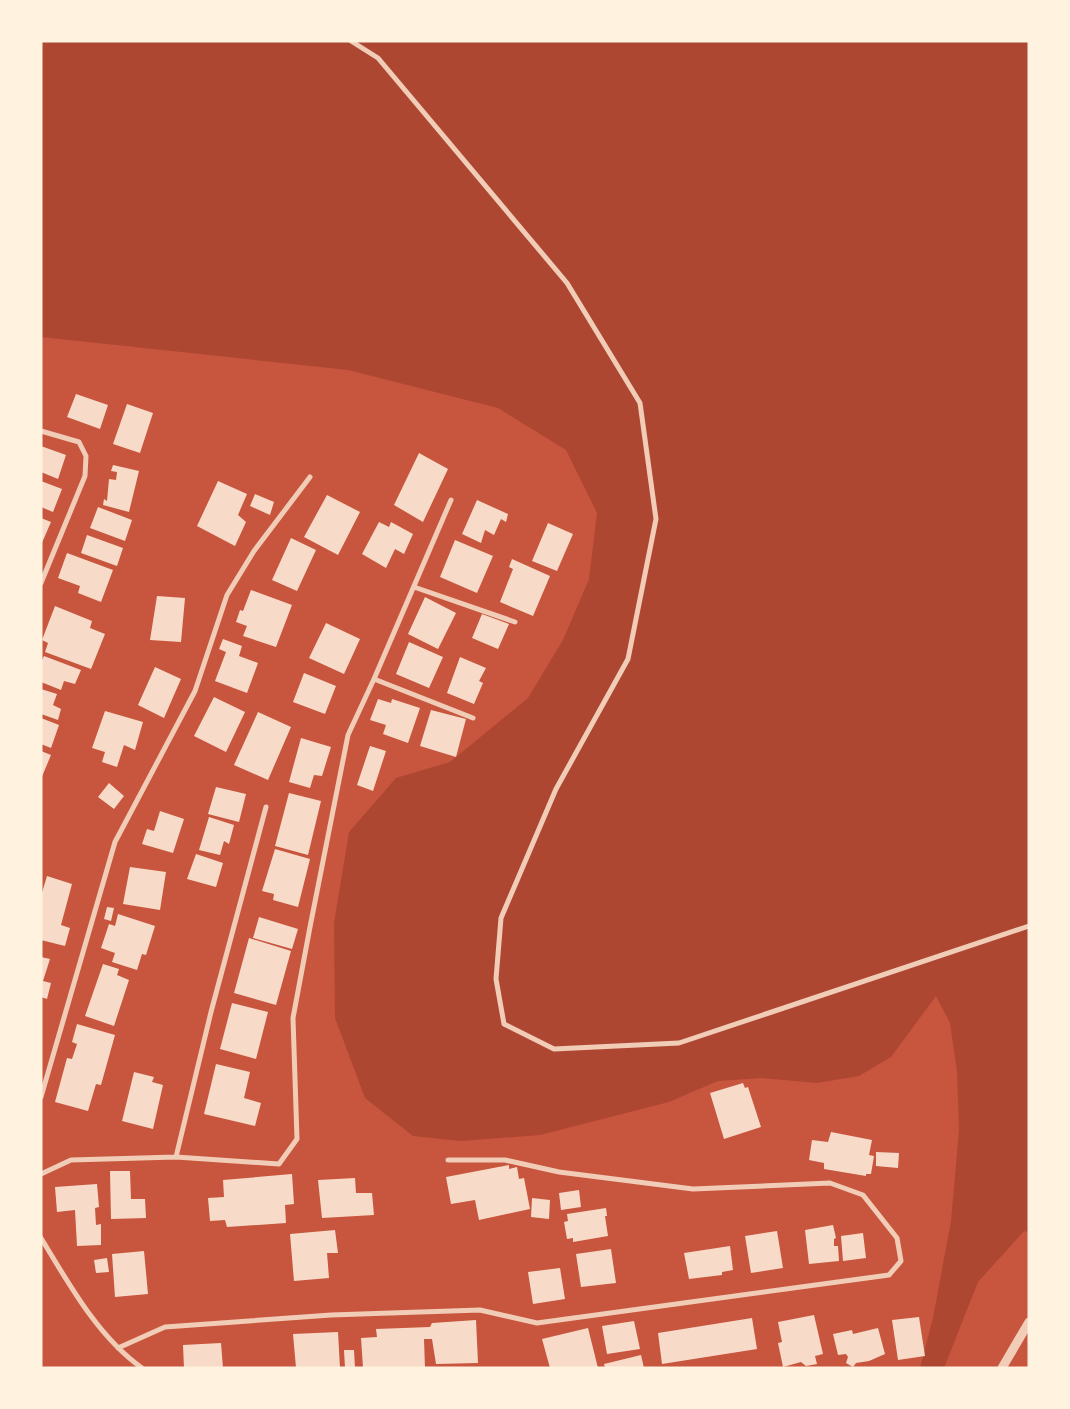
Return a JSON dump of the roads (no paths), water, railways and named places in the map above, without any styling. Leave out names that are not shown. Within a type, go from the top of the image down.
[{"type":"street","points":[[351,41],[378,58],[567,283],[640,403],[656,519],[628,659],[556,789],[501,918],[496,979],[504,1024],[554,1049],[679,1043],[1029,926]]},
{"type":"street","points":[[41,431],[79,442],[86,456],[85,476],[41,583]]},
{"type":"street","points":[[41,1097],[115,842],[195,691],[227,595],[254,552],[310,477]]},
{"type":"street","points":[[41,1174],[71,1160],[176,1157],[279,1164],[297,1139],[293,1018],[348,735],[451,500]]},
{"type":"street","points":[[414,587],[516,622]]},
{"type":"street","points":[[374,679],[473,718]]},
{"type":"street","points":[[176,1157],[211,1012],[266,807]]},
{"type":"street","points":[[118,1348],[165,1327],[331,1314],[480,1310],[537,1323],[889,1275],[901,1262],[897,1238],[863,1195],[830,1183],[693,1189],[560,1172],[505,1160],[448,1160]]},
{"type":"street","points":[[41,1238],[72,1290],[118,1348],[142,1368]]},
{"type":"street","points":[[1002,1368],[1029,1322]]}]
